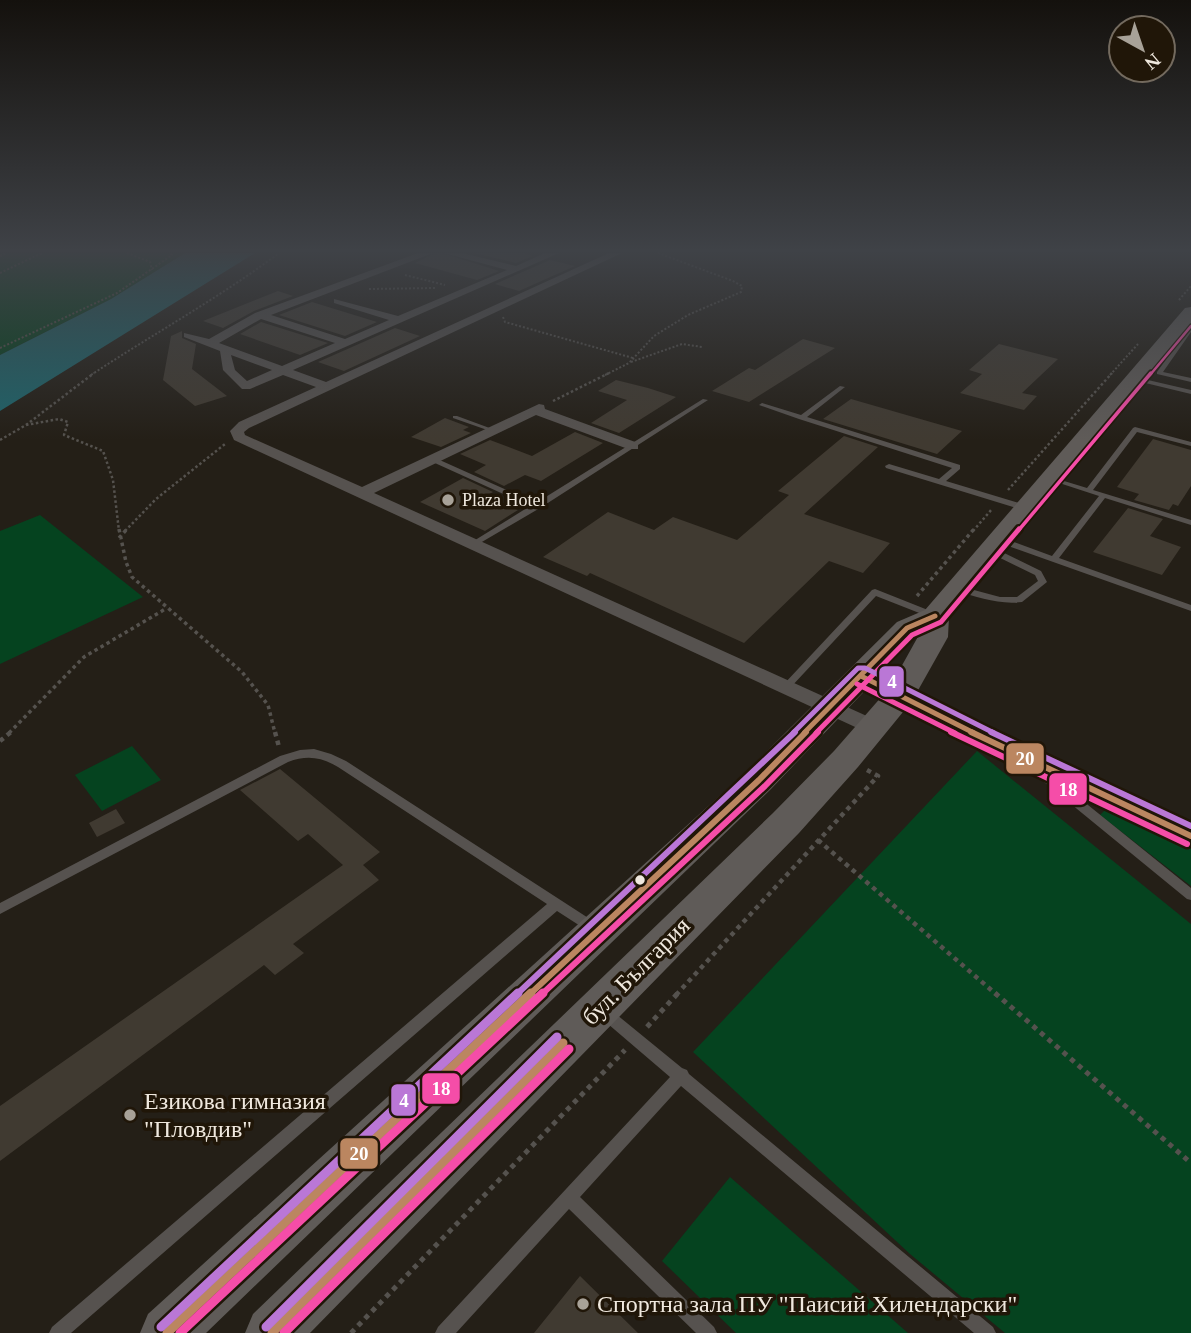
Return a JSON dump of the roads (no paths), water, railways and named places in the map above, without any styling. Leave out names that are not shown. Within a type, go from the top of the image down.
[{"type":"main road","name":"бул. България","points":[[167,1333],[758,780],[906,628],[935,616],[1189,315]]},
{"type":"main road","name":"бул. България","points":[[272,1333],[786,823],[901,694],[934,638],[935,616]]},
{"type":"street","points":[[210,343],[224,332],[259,315]]},
{"type":"street","points":[[260,315],[346,343]]},
{"type":"street","points":[[384,315],[399,320]]},
{"type":"street","points":[[226,349],[224,358],[229,372],[246,386],[410,315]]},
{"type":"street","points":[[484,315],[244,425],[237,431],[239,437],[873,727]]},
{"type":"street","points":[[188,335],[327,387]]},
{"type":"street","points":[[362,493],[537,409],[633,446]]},
{"type":"lane","points":[[1191,328],[1158,373],[1191,380]]},
{"type":"lane","points":[[1135,379],[1191,392]]},
{"type":"lane","points":[[801,418],[842,387]]},
{"type":"lane","points":[[475,544],[705,400]]},
{"type":"lane","points":[[762,405],[957,467],[941,481]]},
{"type":"lane","points":[[455,417],[492,430]]},
{"type":"lane","points":[[1088,491],[1135,429],[1191,443]]},
{"type":"lane","points":[[430,459],[537,506]]},
{"type":"lane","points":[[889,466],[1027,508]]},
{"type":"lane","points":[[1051,479],[1191,523]]},
{"type":"lane","points":[[1055,558],[1103,496]]},
{"type":"lane","points":[[1178,519],[1191,530]]},
{"type":"lane","points":[[995,545],[1055,558],[1191,608]]},
{"type":"lane","points":[[958,589],[1000,600],[1019,600],[1043,582],[1038,573],[995,545]]},
{"type":"lane","points":[[787,686],[875,593],[935,616]]},
{"type":"lane","points":[[861,676],[1019,756],[1191,836]]},
{"type":"lane","points":[[0,909],[285,759],[312,751],[327,755],[342,764],[598,931]]},
{"type":"lane","points":[[1019,756],[1191,895]]},
{"type":"lane","points":[[58,1333],[556,904]]},
{"type":"lane","points":[[598,1008],[682,1075],[987,1333]]},
{"type":"lane","points":[[444,1333],[682,1075]]},
{"type":"lane","points":[[569,1197],[708,1333]]},
{"type":"water","points":[[79,315],[155,315],[0,411],[0,355]]},
{"type":"place","name":"Plaza Hotel","points":[[448,500]]},
{"type":"place","name":"Езикова гимназия \"Пловдив\"","points":[[130,1115]]},
{"type":"place","name":"Спортна зала ПУ \"Паисий Хилендарски\"","points":[[583,1304]]}]
